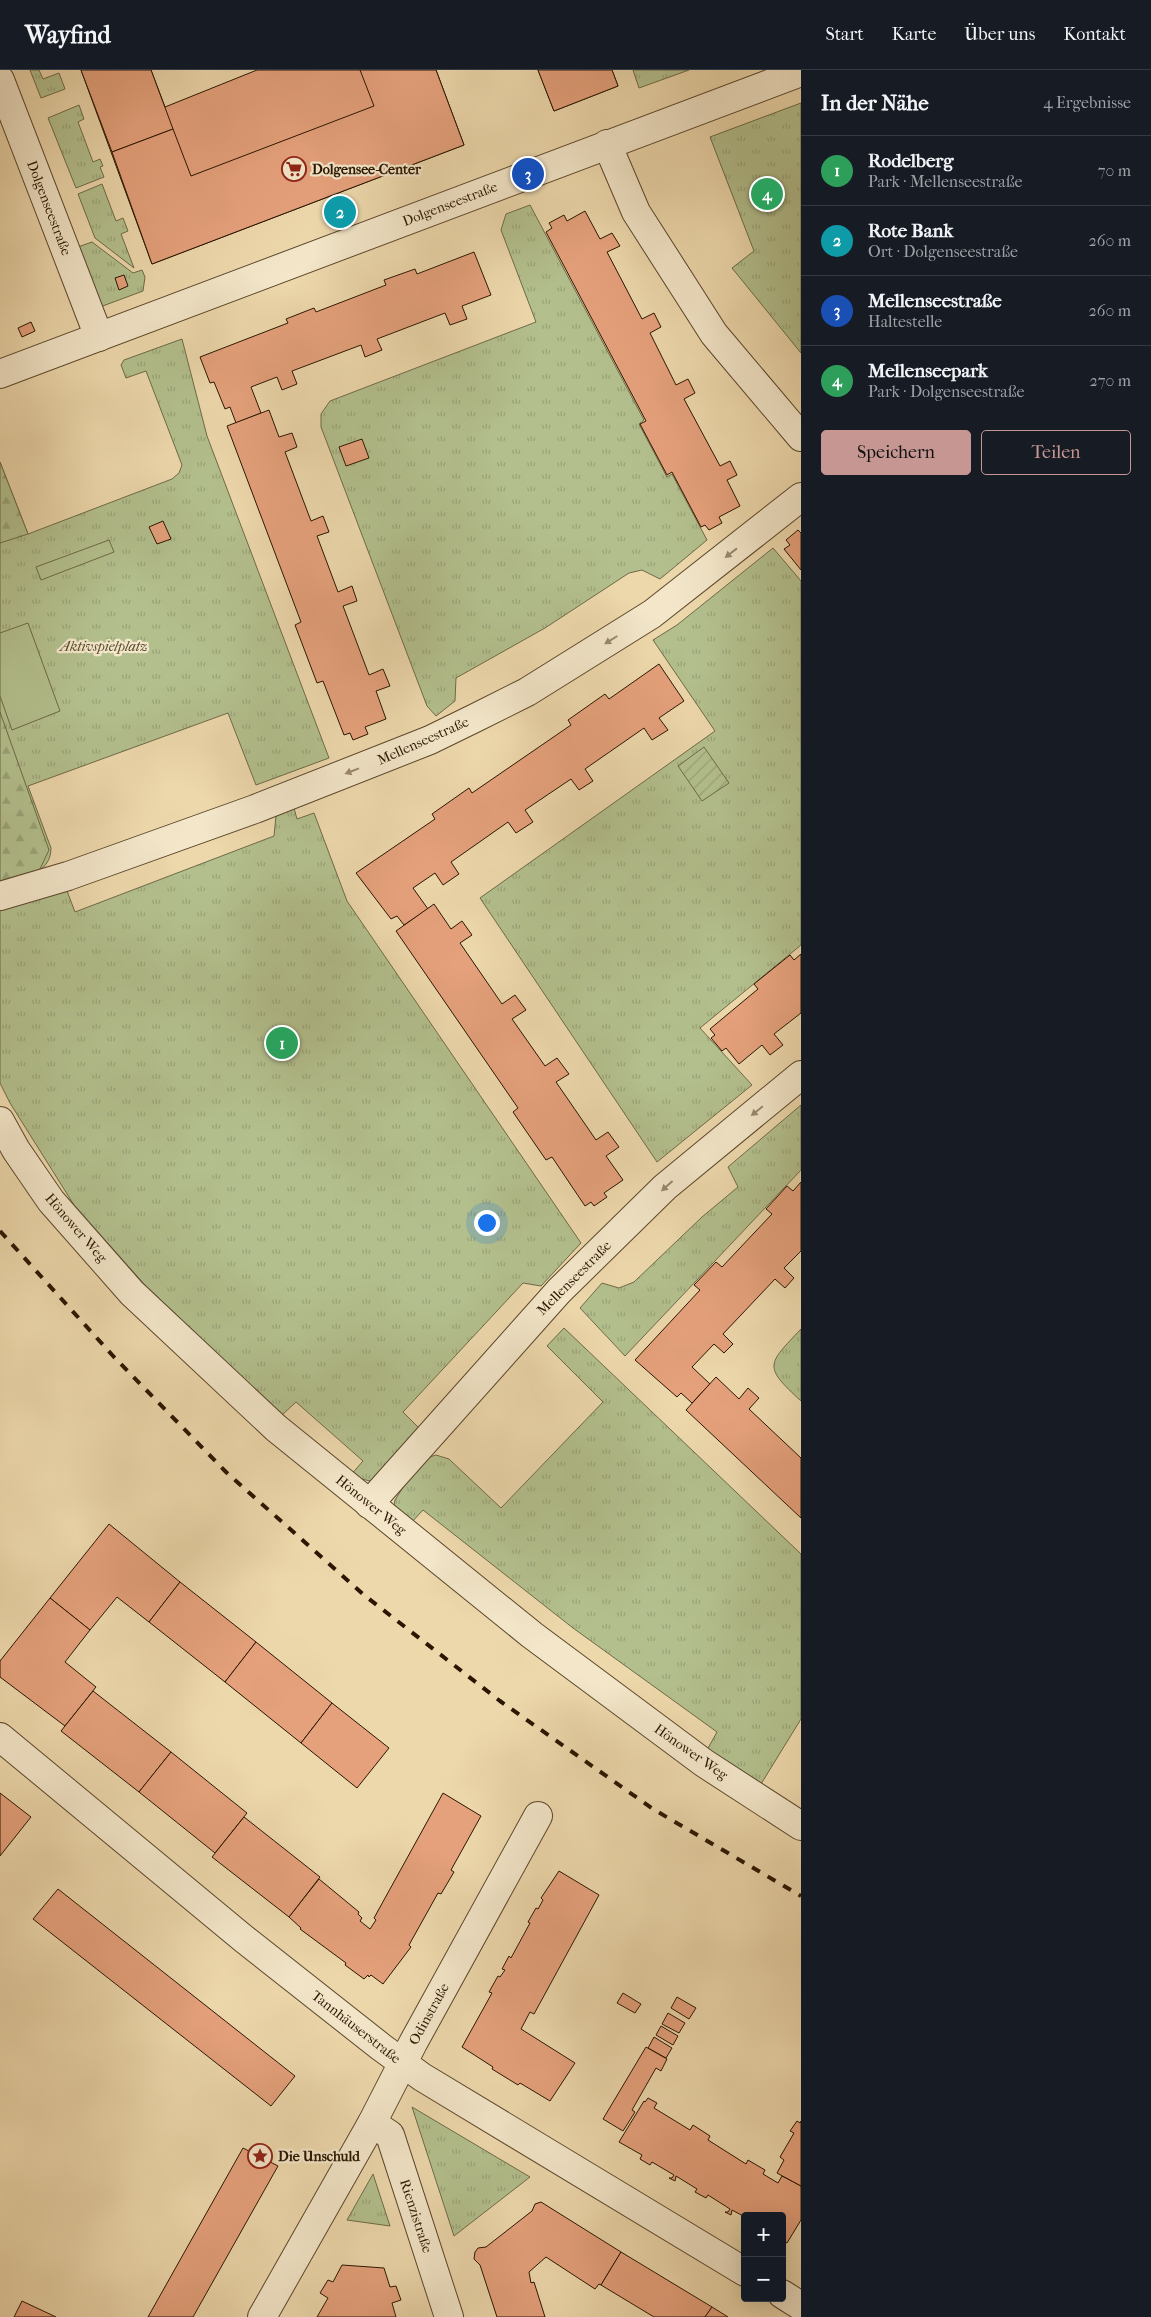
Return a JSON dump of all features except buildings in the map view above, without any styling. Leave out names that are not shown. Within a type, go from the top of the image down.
[{"type":"street","name":"Dolgenseestraße","points":[[0,374],[801,72]]},
{"type":"street","name":"Dolgenseestraße","points":[[0,80],[99,336]]},
{"type":"street","points":[[607,144],[636,212],[714,334],[801,436]]},
{"type":"street","name":"Mellenseestraße","points":[[0,896],[68,876],[255,809],[430,740],[527,692],[652,614],[801,497]]},
{"type":"street","name":"Mellenseestraße","points":[[368,1504],[416,1453],[559,1291],[665,1187],[801,1075]]},
{"type":"street","name":"Hönower Weg","points":[[0,1121],[16,1150],[52,1201],[132,1292],[269,1422],[532,1636],[704,1763],[801,1826]]},
{"type":"street","name":"Tannhäuserstraße","points":[[0,1737],[244,1940],[403,2064],[741,2270]]},
{"type":"street","name":"Odinstraße","points":[[262,2317],[372,2123],[538,1816]]},
{"type":"street","name":"Rienzistraße","points":[[372,2123],[390,2135],[449,2317]]},
{"type":"street","points":[[786,2297],[801,2306]]},
{"type":"green space","points":[[30,70],[39,70],[43,79],[59,73],[65,89],[41,98]]},
{"type":"green space","points":[[633,70],[689,70],[639,88]]},
{"type":"green space","points":[[801,103],[801,353],[732,268],[754,251],[710,137]]},
{"type":"green space","points":[[79,105],[84,119],[78,122],[93,162],[100,159],[103,166],[100,167],[104,177],[76,188],[48,118]]},
{"type":"green space","points":[[102,184],[116,221],[123,218],[128,231],[121,234],[134,268],[95,238],[78,194]]},
{"type":"green space","points":[[530,205],[644,420],[639,424],[667,477],[672,474],[707,540],[660,579],[642,570],[629,573],[545,628],[456,678],[455,701],[436,716],[427,706],[321,427],[321,414],[330,401],[536,322],[501,230],[506,214]]},
{"type":"green space","points":[[92,242],[133,273],[142,270],[145,277],[143,291],[100,307],[75,248]]},
{"type":"green space","name":"Aktivspielplatz","points":[[182,339],[207,436],[329,758],[256,785],[228,713],[28,786],[51,848],[50,857],[40,870],[33,874],[0,884],[0,462],[28,534],[172,479],[179,473],[182,465],[146,371],[126,378],[121,365],[124,360]]},
{"type":"green space","points":[[0,462],[28,534],[0,543]]},
{"type":"green space","points":[[109,540],[114,552],[41,580],[36,567]]},
{"type":"green space","points":[[773,548],[801,581],[801,945],[700,1028],[752,1085],[657,1162],[480,898],[715,731],[653,640],[677,625]]},
{"type":"green space","points":[[28,623],[60,711],[12,730],[0,696],[0,633]]},
{"type":"green space","points":[[0,712],[49,850],[38,873],[0,885]]},
{"type":"green space","points":[[704,747],[729,783],[702,801],[678,766]]},
{"type":"green space","points":[[294,808],[297,819],[314,813],[347,901],[581,1243],[541,1286],[523,1283],[403,1412],[422,1431],[374,1482],[350,1476],[363,1461],[296,1402],[282,1415],[145,1285],[74,1205],[10,1103],[0,1083],[0,905],[64,883],[75,912],[274,836],[276,816]]},
{"type":"green space","points":[[801,1105],[801,1170],[625,1356],[580,1308],[602,1283],[619,1288],[634,1282],[702,1217],[738,1187],[728,1167]]},
{"type":"green space","points":[[564,1328],[801,1554],[801,1719],[761,1784],[707,1750],[717,1732],[573,1628],[423,1510],[411,1523],[394,1506],[395,1500],[420,1460],[436,1455],[449,1459],[501,1508],[603,1402],[547,1346]]},
{"type":"green space","points":[[801,1329],[801,1401],[780,1380],[775,1372],[774,1365],[781,1351]]},
{"type":"green space","points":[[412,2107],[530,2177],[454,2236]]},
{"type":"green space","points":[[373,2174],[390,2226],[347,2220]]},
{"type":"railway","points":[[0,1231],[114,1357],[226,1472],[364,1595],[500,1701],[653,1809],[801,1896]]},
{"type":"place","name":"Dolgensee-Center","points":[[294,169]]},
{"type":"place","name":"Mellenseestraße","points":[[528,174]]},
{"type":"place","name":"Mellenseepark","points":[[767,194]]},
{"type":"place","name":"Rote Bank","points":[[340,212]]},
{"type":"place","name":"Rodelberg","points":[[282,1043]]},
{"type":"place","name":"Die Unschuld","points":[[260,2156]]}]
